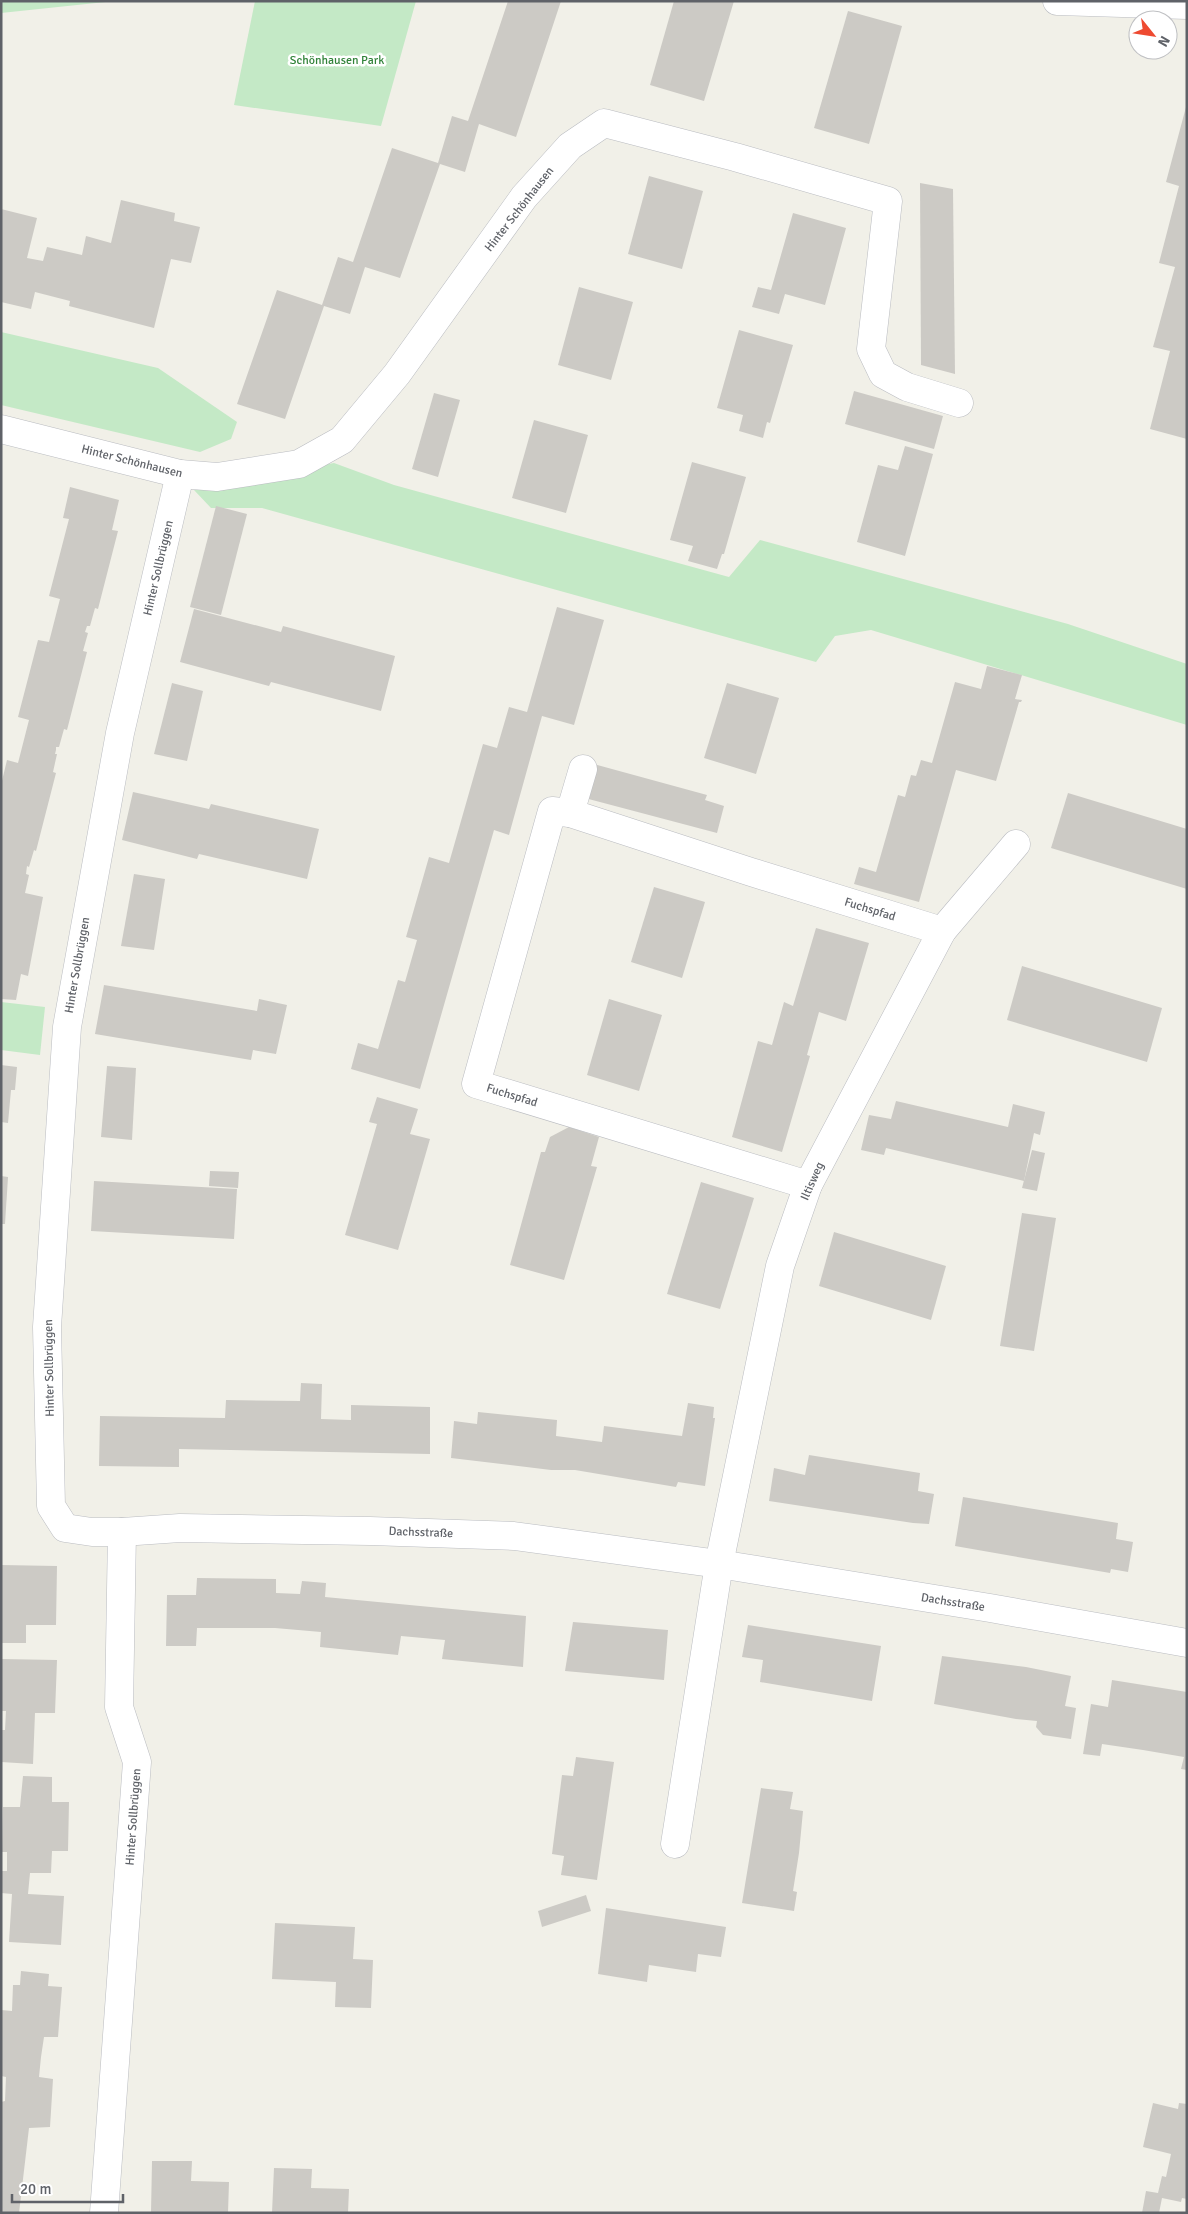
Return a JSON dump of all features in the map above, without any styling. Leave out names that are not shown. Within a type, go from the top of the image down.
[{"type":"street","points":[[1057,1],[1187,5]]},
{"type":"street","name":"Hinter Schönhausen","points":[[1,429],[180,474],[217,477],[299,464],[342,440],[397,374],[524,197],[570,146],[604,123],[736,157],[888,201],[871,349],[883,374],[907,387],[960,403]]},
{"type":"street","name":"Hinter Sollbrüggen","points":[[104,2213],[137,1762],[119,1707],[122,1532],[92,1532],[66,1528],[51,1506],[48,1327],[67,1027],[120,733],[180,474]]},
{"type":"street","points":[[570,813],[583,769]]},
{"type":"street","name":"Fuchspfad","points":[[808,1185],[476,1084],[552,811],[570,813],[751,872],[942,931]]},
{"type":"street","name":"Iltisweg","points":[[719,1564],[780,1266],[808,1185],[942,931],[1016,844]]},
{"type":"street","name":"Dachsstraße","points":[[122,1532],[180,1528],[370,1530],[514,1536],[719,1564],[990,1608],[1187,1643]]},
{"type":"street","points":[[676,1844],[719,1564]]},
{"type":"green space","points":[[1,1],[115,1],[1,13]]},
{"type":"green space","name":"Schönhausen Park","points":[[255,1],[416,1],[381,126],[234,105]]},
{"type":"green space","points":[[1,332],[158,368],[237,422],[231,439],[200,452],[1,405]]},
{"type":"green space","points":[[334,463],[394,485],[729,577],[760,540],[1068,624],[1187,664],[1187,725],[871,630],[835,636],[816,662],[262,508],[211,508],[194,490]]},
{"type":"green space","points":[[1,1002],[45,1007],[40,1055],[1,1050]]},
{"type":"building","points":[[508,1],[561,1],[516,137],[479,124],[465,172],[440,164],[400,278],[365,267],[350,314],[324,306],[285,419],[237,404],[277,290],[322,305],[338,257],[353,262],[392,148],[438,163],[452,116],[468,121]]},
{"type":"building","points":[[674,1],[734,1],[704,101],[650,85]]},
{"type":"building","points":[[848,11],[902,26],[869,144],[814,128]]},
{"type":"building","points":[[1186,107],[1187,439],[1150,429],[1170,351],[1153,347],[1175,267],[1159,263],[1179,186],[1166,182]]},
{"type":"building","points":[[649,176],[703,191],[682,269],[628,254]]},
{"type":"building","points":[[920,183],[953,189],[955,374],[921,365]]},
{"type":"building","points":[[121,200],[175,213],[174,221],[200,227],[191,263],[171,259],[154,328],[69,306],[70,301],[35,292],[31,309],[1,302],[1,209],[37,218],[27,258],[43,261],[47,247],[82,255],[86,236],[111,243]]},
{"type":"building","points":[[793,213],[846,228],[825,305],[785,294],[779,314],[752,307],[758,287],[771,290]]},
{"type":"building","points":[[579,287],[633,302],[611,380],[558,365]]},
{"type":"building","points":[[739,330],[793,345],[770,423],[767,422],[763,438],[739,431],[743,415],[717,408]]},
{"type":"building","points":[[854,391],[943,416],[934,449],[845,424]]},
{"type":"building","points":[[434,393],[460,400],[438,477],[412,469]]},
{"type":"building","points":[[534,420],[588,435],[566,513],[512,498]]},
{"type":"building","points":[[905,446],[933,454],[905,556],[857,542],[878,465],[898,470]]},
{"type":"building","points":[[692,462],[746,477],[724,554],[722,554],[717,569],[688,561],[693,546],[670,540]]},
{"type":"building","points":[[70,487],[119,500],[112,530],[118,531],[98,609],[95,608],[90,626],[87,626],[85,632],[88,633],[83,651],[87,652],[67,730],[64,729],[59,747],[56,747],[55,754],[57,754],[53,772],[56,773],[36,851],[34,850],[29,867],[27,866],[26,874],[29,875],[25,893],[43,897],[28,976],[21,974],[16,1000],[1,999],[1,785],[7,760],[18,763],[29,720],[18,717],[38,640],[49,642],[60,599],[49,596],[69,519],[63,518]]},
{"type":"building","points":[[216,506],[247,514],[221,615],[190,607]]},
{"type":"building","points":[[557,607],[604,620],[574,725],[542,716],[509,835],[494,830],[420,1089],[351,1069],[358,1043],[378,1049],[398,980],[405,982],[417,940],[406,937],[429,857],[449,863],[483,744],[497,748],[509,707],[527,712]]},
{"type":"building","points":[[194,609],[281,632],[283,626],[395,656],[381,711],[271,682],[269,686],[180,662]]},
{"type":"building","points":[[987,666],[1022,675],[1015,699],[1022,700],[1019,702],[996,781],[956,770],[919,902],[854,884],[859,867],[876,872],[898,795],[905,797],[911,775],[916,776],[921,760],[932,763],[955,682],[981,689]]},
{"type":"building","points":[[172,683],[203,691],[187,761],[154,754]]},
{"type":"building","points":[[727,683],[779,698],[756,774],[704,758]]},
{"type":"building","points":[[590,763],[707,795],[705,800],[724,806],[717,833],[581,797]]},
{"type":"building","points":[[133,792],[209,809],[211,804],[319,829],[307,879],[199,854],[197,859],[122,840]]},
{"type":"building","points":[[1068,793],[1187,829],[1187,889],[1051,848]]},
{"type":"building","points":[[134,874],[165,879],[154,950],[121,946]]},
{"type":"building","points":[[654,887],[705,902],[682,978],[631,962]]},
{"type":"building","points":[[816,928],[869,943],[846,1021],[819,1012],[807,1055],[810,1056],[782,1152],[732,1137],[758,1041],[772,1045],[784,1002],[793,1006]]},
{"type":"building","points":[[1022,966],[1162,1008],[1147,1062],[1007,1020]]},
{"type":"building","points":[[104,985],[257,1011],[259,999],[287,1005],[276,1054],[253,1050],[251,1060],[95,1034]]},
{"type":"building","points":[[609,999],[662,1015],[639,1091],[587,1075]]},
{"type":"building","points":[[1,1065],[17,1067],[15,1090],[11,1090],[8,1123],[1,1122]]},
{"type":"building","points":[[107,1066],[136,1068],[132,1140],[101,1137]]},
{"type":"building","points":[[377,1097],[418,1109],[410,1134],[430,1139],[398,1250],[345,1235],[377,1124],[369,1122]]},
{"type":"building","points":[[896,1101],[1008,1127],[1013,1104],[1045,1112],[1040,1135],[1034,1133],[1024,1181],[886,1148],[884,1155],[861,1150],[869,1115],[891,1119]]},
{"type":"building","points":[[569,1127],[599,1137],[591,1166],[597,1167],[564,1280],[510,1265],[541,1152],[545,1152],[550,1137]]},
{"type":"building","points":[[1032,1150],[1045,1153],[1037,1191],[1022,1188]]},
{"type":"building","points":[[210,1171],[239,1172],[238,1188],[209,1186]]},
{"type":"building","points":[[1,1176],[8,1177],[5,1224],[1,1224]]},
{"type":"building","points":[[94,1181],[237,1189],[234,1239],[91,1231]]},
{"type":"building","points":[[701,1182],[754,1198],[720,1309],[667,1294]]},
{"type":"building","points":[[1022,1213],[1056,1218],[1034,1351],[1000,1346]]},
{"type":"building","points":[[834,1232],[946,1266],[931,1320],[819,1286]]},
{"type":"building","points":[[301,1383],[322,1384],[321,1419],[351,1420],[351,1405],[430,1407],[430,1454],[179,1449],[179,1467],[99,1466],[100,1416],[225,1418],[226,1400],[300,1401]]},
{"type":"building","points":[[688,1403],[714,1407],[713,1418],[715,1418],[705,1486],[678,1482],[676,1487],[575,1470],[551,1470],[451,1458],[454,1421],[477,1424],[478,1412],[557,1420],[556,1436],[602,1442],[604,1426],[682,1436]]},
{"type":"building","points":[[809,1455],[920,1473],[918,1491],[934,1494],[929,1524],[769,1501],[774,1468],[805,1475]]},
{"type":"building","points":[[963,1497],[1118,1523],[1116,1539],[1133,1542],[1128,1572],[1111,1569],[1110,1573],[955,1546]]},
{"type":"building","points":[[1,1565],[57,1566],[56,1625],[26,1625],[26,1643],[1,1643]]},
{"type":"building","points":[[197,1578],[276,1579],[276,1593],[300,1594],[302,1581],[326,1583],[325,1597],[526,1616],[523,1667],[442,1659],[445,1640],[401,1636],[398,1655],[320,1647],[321,1632],[275,1628],[197,1628],[196,1646],[166,1646],[167,1595],[196,1595]]},
{"type":"building","points":[[573,1622],[668,1630],[664,1680],[565,1671]]},
{"type":"building","points":[[748,1625],[881,1646],[872,1701],[760,1682],[763,1660],[742,1657]]},
{"type":"building","points":[[942,1656],[1026,1667],[1071,1676],[1065,1706],[1076,1708],[1071,1739],[1043,1735],[1036,1727],[1037,1721],[934,1704]]},
{"type":"building","points":[[1,1659],[57,1660],[55,1713],[35,1713],[33,1764],[1,1762],[1,1730],[5,1730],[6,1711],[1,1711]]},
{"type":"building","points":[[1112,1680],[1187,1692],[1187,1770],[1181,1769],[1184,1757],[1143,1750],[1102,1744],[1100,1756],[1083,1754],[1091,1704],[1108,1707]]},
{"type":"building","points":[[576,1757],[614,1762],[597,1880],[561,1875],[564,1856],[552,1854],[562,1775],[573,1776]]},
{"type":"building","points":[[23,1776],[52,1777],[52,1802],[69,1802],[68,1851],[52,1851],[51,1873],[30,1873],[28,1894],[64,1896],[61,1945],[9,1942],[12,1894],[1,1893],[1,1871],[7,1871],[7,1852],[2,1852],[3,1807],[20,1807]]},
{"type":"building","points":[[761,1788],[793,1792],[790,1809],[803,1811],[793,1891],[797,1892],[794,1911],[742,1903]]},
{"type":"building","points":[[586,1895],[591,1911],[542,1927],[538,1911]]},
{"type":"building","points":[[606,1908],[726,1927],[721,1957],[698,1954],[696,1972],[649,1965],[647,1982],[598,1974]]},
{"type":"building","points":[[275,1923],[355,1927],[353,1959],[373,1960],[371,2008],[335,2007],[336,1982],[272,1979]]},
{"type":"building","points":[[21,1971],[49,1974],[48,1986],[62,1987],[58,2037],[44,2037],[39,2077],[53,2079],[50,2127],[29,2128],[19,2213],[1,2213],[1,2102],[5,2101],[6,2077],[1,2076],[1,2010],[12,2011],[13,1985],[20,1985]]},
{"type":"building","points":[[1153,2103],[1178,2109],[1179,2103],[1187,2104],[1187,2199],[1182,2198],[1181,2202],[1162,2198],[1159,2213],[1142,2213],[1146,2191],[1158,2193],[1162,2176],[1166,2177],[1171,2154],[1143,2147]]},
{"type":"building","points":[[152,2161],[192,2161],[191,2181],[229,2182],[228,2213],[151,2213]]},
{"type":"building","points":[[274,2168],[312,2169],[311,2188],[349,2189],[348,2213],[272,2213]]}]
